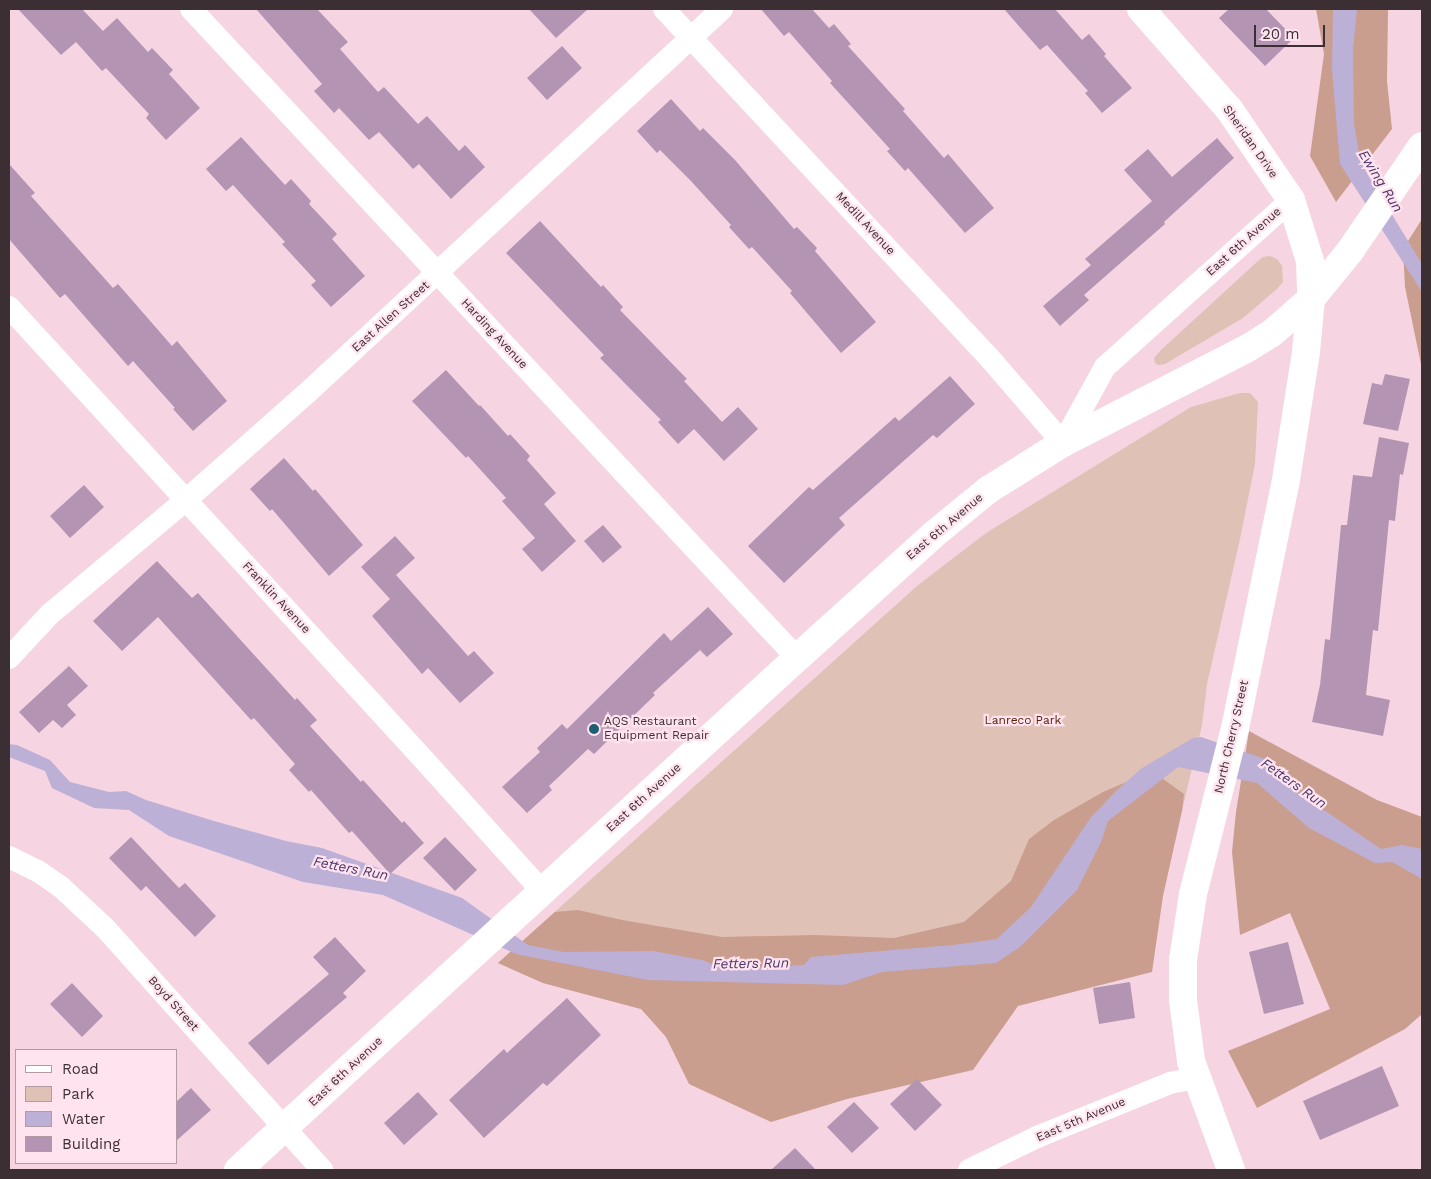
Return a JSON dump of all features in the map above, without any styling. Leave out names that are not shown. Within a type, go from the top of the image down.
[{"type":"main road","name":"Sheridan Drive","points":[[1141,9],[1229,109],[1291,200],[1310,261],[1311,299]]},
{"type":"main road","name":"East 6th Avenue","points":[[238,1170],[797,658],[933,535],[988,490],[1063,443],[1248,348],[1272,333],[1311,299],[1350,251],[1417,154]]},
{"type":"main road","name":"North Cherry Street","points":[[1231,1170],[1196,1078],[1186,1035],[1183,1000],[1183,960],[1193,894],[1235,728],[1286,480],[1300,399],[1311,299]]},
{"type":"street","name":"Harding Avenue","points":[[191,9],[797,658]]},
{"type":"street","name":"Medill Avenue","points":[[664,9],[993,362],[1063,443]]},
{"type":"street","name":"East Allen Street","points":[[9,658],[50,614],[186,500],[438,274],[722,9]]},
{"type":"street","name":"East 6th Avenue","points":[[1063,443],[1105,367],[1291,200]]},
{"type":"street","name":"Franklin Avenue","points":[[9,307],[186,500],[533,900]]},
{"type":"street","name":"Boyd Street","points":[[9,857],[38,871],[61,887],[106,929],[322,1170]]},
{"type":"street","name":"East 5th Avenue","points":[[969,1170],[1037,1137],[1170,1082],[1196,1078]]},
{"type":"green space","points":[[1270,256],[1277,259],[1282,266],[1283,282],[1277,289],[1243,318],[1165,364],[1158,365],[1155,363],[1154,358],[1161,350],[1258,261],[1263,257]]},
{"type":"green space","name":"Lanreco Park","points":[[1240,393],[1250,393],[1258,402],[1255,464],[1207,684],[1202,725],[1182,811],[999,964],[641,1009],[543,983],[498,963],[917,586],[986,533],[1191,407]]},
{"type":"shaded area","points":[[1316,9],[1388,9],[1387,81],[1392,129],[1336,202],[1310,156],[1324,54]]},
{"type":"shaded area","points":[[1422,219],[1422,369],[1405,287],[1403,249]]},
{"type":"shaded area","points":[[1249,731],[1377,800],[1422,817],[1422,1014],[1405,1029],[1257,1108],[1228,1051],[1330,1009],[1290,913],[1240,935],[1232,852],[1236,812]]},
{"type":"shaded area","points":[[1152,771],[1184,794],[1163,896],[1152,972],[1018,1006],[973,1070],[847,1099],[771,1122],[689,1084],[666,1037],[641,1009],[543,983],[498,963],[555,912],[578,910],[622,920],[722,937],[815,935],[894,938],[964,922],[1011,881],[1029,839],[1054,820],[1103,792]]},
{"type":"water","points":[[1333,9],[1357,9],[1353,51],[1354,124],[1359,153],[1368,175],[1422,264],[1422,292],[1340,164],[1332,69]]},
{"type":"water","name":"Fetters Run","points":[[1201,737],[1265,759],[1286,784],[1381,849],[1402,845],[1422,849],[1422,879],[1392,862],[1375,863],[1309,828],[1257,783],[1178,767],[1108,821],[1101,842],[1077,890],[1020,947],[996,963],[882,972],[843,985],[648,980],[516,954],[383,895],[303,882],[169,836],[129,810],[94,808],[52,788],[45,771],[9,757],[9,744],[17,745],[50,760],[70,782],[109,792],[126,791],[146,800],[214,821],[286,841],[322,848],[462,898],[528,945],[564,952],[653,951],[702,960],[726,969],[804,965],[811,957],[953,945],[997,939],[1031,907],[1091,817],[1117,790],[1142,768],[1193,738]]},
{"type":"building","points":[[18,9],[82,9],[103,31],[117,18],[148,52],[152,48],[173,70],[169,74],[200,108],[166,140],[146,118],[149,114],[106,68],[102,71],[76,42],[61,55]]},
{"type":"building","points":[[256,9],[317,9],[348,42],[340,49],[378,92],[384,87],[418,124],[427,116],[459,151],[465,145],[485,167],[451,199],[419,164],[413,169],[379,132],[369,140],[339,108],[334,113],[314,91],[322,84]]},
{"type":"building","points":[[529,9],[588,9],[556,38]]},
{"type":"building","points":[[761,9],[812,9],[829,28],[834,24],[851,44],[848,46],[905,109],[903,111],[944,158],[948,154],[994,208],[965,233],[908,168],[905,171],[887,151],[890,149],[830,83],[832,81],[789,32],[784,36]]},
{"type":"building","points":[[1004,9],[1055,9],[1082,40],[1089,34],[1106,54],[1104,56],[1132,88],[1102,113],[1085,93],[1088,91],[1047,45],[1040,50]]},
{"type":"building","points":[[1229,9],[1266,9],[1294,38],[1265,66],[1219,18]]},
{"type":"building","points":[[562,46],[582,68],[547,100],[527,78]]},
{"type":"building","points":[[671,99],[700,131],[703,128],[735,160],[794,229],[797,227],[817,248],[815,251],[876,322],[841,353],[790,293],[792,291],[752,247],[749,249],[729,227],[731,225],[690,180],[660,150],[657,153],[637,131]]},
{"type":"building","points":[[241,137],[285,185],[291,179],[311,201],[309,204],[337,234],[332,239],[365,276],[331,307],[311,285],[316,281],[282,244],[285,242],[233,185],[226,191],[206,169]]},
{"type":"building","points":[[1217,138],[1234,158],[1164,222],[1165,224],[1084,295],[1089,300],[1060,326],[1043,306],[1091,265],[1085,259],[1152,201],[1124,170],[1148,149],[1172,177]]},
{"type":"building","points":[[9,164],[35,193],[31,196],[113,288],[118,284],[172,346],[177,341],[227,401],[193,431],[133,361],[128,366],[65,294],[60,298],[9,239]]},
{"type":"building","points":[[540,221],[601,287],[603,285],[623,307],[620,310],[687,379],[684,381],[722,422],[738,407],[758,429],[724,461],[694,429],[678,444],[658,422],[661,420],[600,358],[604,355],[506,253]]},
{"type":"building","points":[[446,370],[508,436],[510,434],[530,456],[527,460],[556,493],[544,504],[576,541],[542,572],[522,549],[535,538],[502,501],[506,498],[468,456],[466,458],[412,401]]},
{"type":"building","points":[[1385,374],[1410,379],[1398,431],[1363,424],[1372,383],[1382,385]]},
{"type":"building","points":[[950,376],[975,404],[937,438],[933,435],[839,518],[845,525],[784,583],[748,546],[809,487],[813,490],[895,417],[899,421]]},
{"type":"building","points":[[1379,437],[1409,443],[1403,475],[1400,474],[1395,521],[1389,520],[1378,631],[1373,630],[1366,695],[1390,700],[1383,736],[1312,722],[1320,685],[1325,639],[1330,640],[1341,525],[1347,525],[1353,475],[1372,477]]},
{"type":"building","points":[[284,458],[313,491],[315,489],[363,545],[329,576],[272,509],[270,511],[250,489]]},
{"type":"building","points":[[84,485],[104,507],[70,538],[50,516]]},
{"type":"building","points":[[603,525],[622,547],[603,563],[584,541]]},
{"type":"building","points":[[395,536],[415,558],[396,575],[468,656],[474,651],[494,673],[460,703],[428,668],[422,674],[372,616],[390,599],[361,567]]},
{"type":"building","points":[[157,561],[192,598],[198,593],[295,700],[297,698],[317,720],[310,726],[361,782],[363,780],[402,823],[404,821],[424,843],[390,874],[352,831],[349,833],[311,790],[309,792],[289,770],[295,764],[254,718],[251,720],[158,617],[122,651],[93,621]]},
{"type":"building","points":[[708,607],[733,634],[707,657],[700,650],[653,693],[655,695],[594,754],[588,749],[549,786],[552,790],[527,813],[502,787],[540,752],[537,748],[562,724],[567,729],[664,633],[671,641]]},
{"type":"building","points":[[69,666],[88,686],[67,705],[76,715],[62,728],[53,720],[39,733],[19,712]]},
{"type":"building","points":[[131,837],[179,888],[185,883],[216,916],[195,937],[146,886],[141,891],[109,858]]},
{"type":"building","points":[[445,837],[477,870],[455,891],[423,858]]},
{"type":"building","points":[[335,937],[366,971],[343,993],[347,997],[268,1065],[248,1043],[329,974],[313,957]]},
{"type":"building","points":[[1288,942],[1304,1004],[1264,1014],[1249,952]]},
{"type":"building","points":[[1130,982],[1135,1018],[1099,1024],[1093,988]]},
{"type":"building","points":[[72,983],[103,1016],[82,1037],[50,1004]]},
{"type":"building","points":[[567,998],[601,1035],[547,1086],[543,1083],[484,1138],[449,1100],[504,1049],[507,1053]]},
{"type":"building","points":[[1382,1066],[1399,1106],[1320,1140],[1303,1101]]},
{"type":"building","points":[[917,1079],[942,1105],[915,1131],[890,1104]]},
{"type":"building","points":[[191,1088],[211,1110],[178,1139],[178,1100]]},
{"type":"building","points":[[418,1092],[438,1114],[404,1145],[384,1123]]},
{"type":"building","points":[[854,1102],[879,1128],[852,1153],[827,1127]]},
{"type":"building","points":[[795,1148],[816,1170],[771,1170]]},
{"type":"place","name":"AQS Restaurant Equipment Repair","points":[[594,729]]},
{"type":"water label","name":"Ewing Run","points":[[1381,181]]}]
